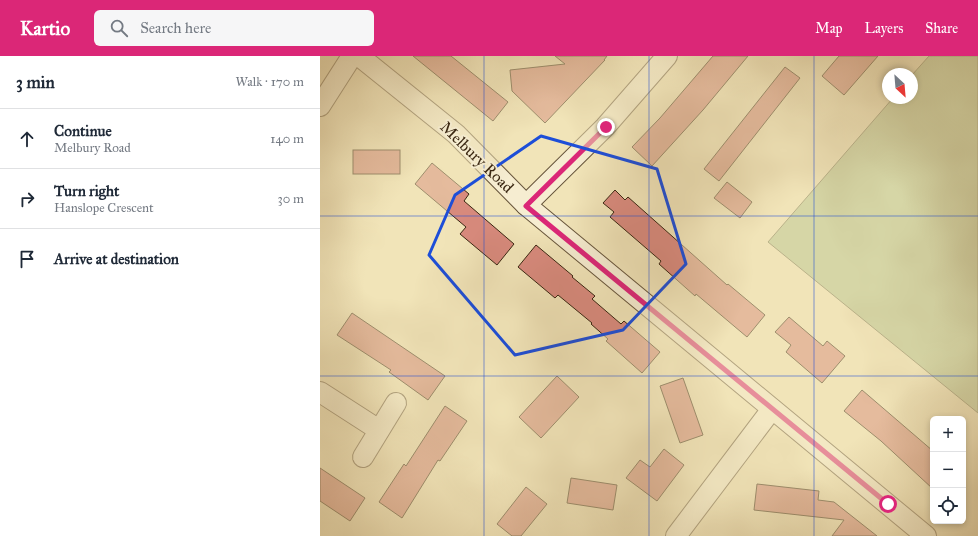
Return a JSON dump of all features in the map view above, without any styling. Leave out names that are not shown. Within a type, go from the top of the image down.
[{"type":"street","points":[[320,106],[352,56]]},
{"type":"street","name":"Melbury Road","points":[[359,56],[456,134],[526,206],[926,536]]},
{"type":"street","points":[[526,206],[606,127],[667,56]]},
{"type":"street","points":[[320,392],[380,430]]},
{"type":"street","points":[[363,457],[396,404]]},
{"type":"street","points":[[676,536],[772,409]]},
{"type":"highlighted area","points":[[541,136],[657,169],[686,264],[623,330],[515,355],[429,255],[455,195]]},
{"type":"green space","points":[[929,56],[978,56],[978,413],[768,242],[888,104],[918,104],[918,68]]},
{"type":"building","points":[[413,56],[451,56],[508,102],[493,121]]},
{"type":"building","points":[[555,56],[607,56],[605,60],[545,123],[512,91],[510,70],[565,64]]},
{"type":"building","points":[[713,56],[748,56],[703,110],[652,166],[632,147],[660,118]]},
{"type":"building","points":[[839,56],[878,56],[844,95],[822,76]]},
{"type":"building","points":[[785,67],[800,78],[719,181],[704,169]]},
{"type":"building","points":[[353,150],[400,150],[400,174],[353,174]]},
{"type":"building","points":[[432,163],[469,194],[464,201],[514,244],[497,265],[460,234],[466,227],[415,184]]},
{"type":"building","points":[[727,182],[752,202],[740,218],[714,198]]},
{"type":"building","points":[[615,190],[625,200],[628,197],[727,285],[728,284],[765,315],[747,337],[696,294],[695,296],[659,264],[661,261],[610,217],[614,212],[603,203]]},
{"type":"building","points":[[536,245],[595,296],[592,299],[621,324],[624,321],[660,352],[642,373],[606,341],[608,339],[591,324],[592,323],[558,295],[555,298],[518,267]]},
{"type":"building","points":[[352,313],[445,376],[428,400],[389,372],[391,370],[337,335]]},
{"type":"building","points":[[789,317],[823,346],[827,341],[845,356],[822,383],[786,352],[791,345],[775,332]]},
{"type":"building","points":[[557,376],[579,397],[541,438],[519,417]]},
{"type":"building","points":[[683,378],[703,435],[680,443],[660,386]]},
{"type":"building","points":[[862,390],[930,448],[930,486],[881,441],[844,411]]},
{"type":"building","points":[[445,406],[467,421],[440,461],[438,460],[402,518],[379,502],[404,464],[406,466]]},
{"type":"building","points":[[664,449],[684,465],[657,501],[626,478],[640,460],[650,467]]},
{"type":"building","points":[[320,468],[365,498],[350,521],[320,501]]},
{"type":"building","points":[[571,478],[617,485],[613,510],[567,503]]},
{"type":"building","points":[[757,484],[819,491],[818,500],[834,502],[877,536],[832,536],[844,520],[754,510]]},
{"type":"building","points":[[526,487],[547,504],[521,536],[512,536],[497,524]]},
{"type":"route","points":[[606,127],[526,206],[888,504]]}]
